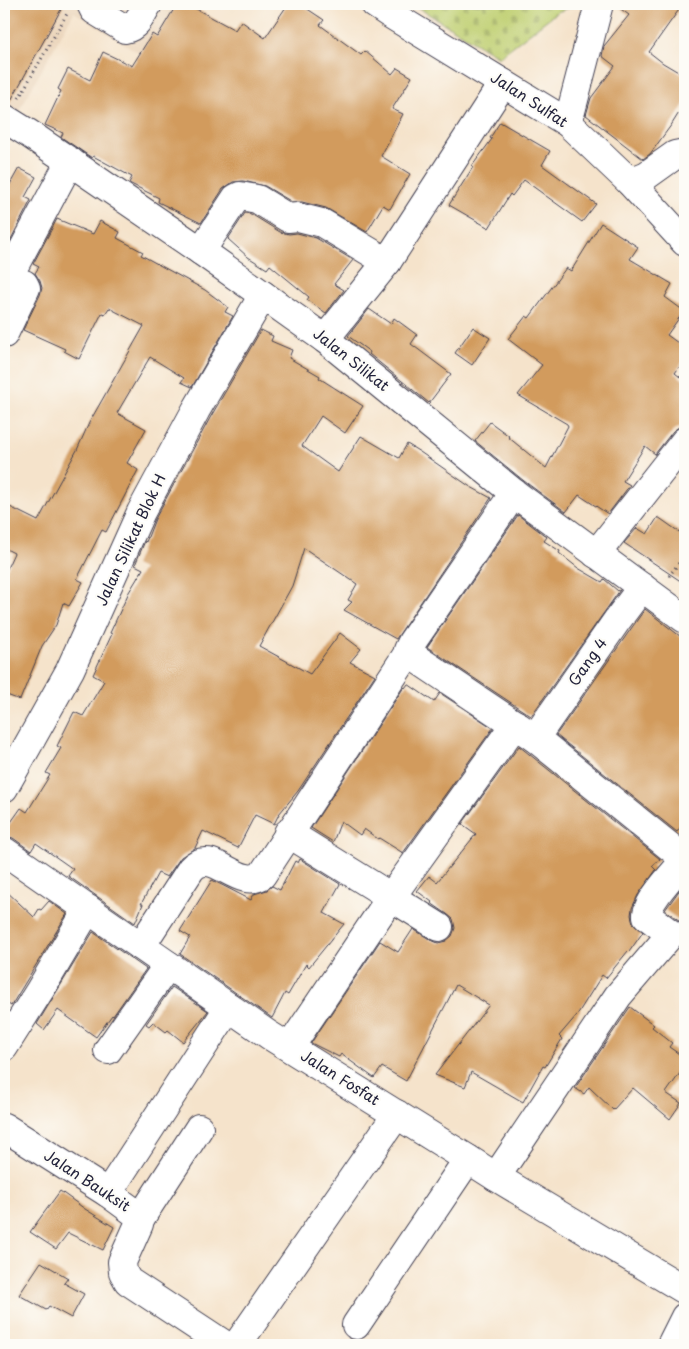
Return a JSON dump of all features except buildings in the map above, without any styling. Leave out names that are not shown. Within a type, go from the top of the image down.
[{"type":"street","points":[[80,8],[94,10],[125,29],[135,25],[148,4]]},
{"type":"street","name":"Jalan Sulfat","points":[[375,4],[568,123],[630,182],[685,242]]},
{"type":"street","points":[[568,123],[599,4]]},
{"type":"street","points":[[325,338],[387,262],[503,82]]},
{"type":"street","name":"Jalan Silikat","points":[[5,119],[70,161],[325,338],[514,493],[685,619]]},
{"type":"street","points":[[630,182],[647,175],[675,156],[685,153]]},
{"type":"street","points":[[4,334],[26,288],[24,284],[10,280],[10,274],[70,161]]},
{"type":"street","points":[[200,251],[236,198],[240,196],[257,199],[288,218],[298,217],[322,223],[387,262]]},
{"type":"street","name":"Jalan Silikat Blok H","points":[[4,788],[70,670],[141,512],[196,410],[263,295]]},
{"type":"street","points":[[596,554],[685,441]]},
{"type":"street","points":[[141,946],[194,865],[204,861],[247,879],[258,878],[266,870],[408,653],[412,642],[514,493]]},
{"type":"street","name":"Gang 4","points":[[290,1047],[391,897],[642,587]]},
{"type":"street","points":[[408,653],[525,731],[685,860],[651,902],[646,912],[646,916],[678,927],[618,996],[496,1177]]},
{"type":"street","points":[[288,834],[439,927]]},
{"type":"street","name":"Jalan Fosfat","points":[[4,851],[290,1047],[496,1177],[685,1290]]},
{"type":"street","points":[[4,1047],[88,909]]},
{"type":"street","points":[[108,1050],[168,965]]},
{"type":"street","points":[[108,1193],[229,1007]]},
{"type":"street","points":[[237,1345],[397,1114]]},
{"type":"street","name":"Jalan Bauksit","points":[[4,1127],[138,1214],[140,1219],[122,1262],[123,1272],[128,1280],[225,1345]]},
{"type":"street","points":[[140,1219],[199,1128]]},
{"type":"street","points":[[356,1325],[468,1159]]},
{"type":"street","points":[[671,1345],[685,1317]]},
{"type":"path","points":[[5,119],[80,8]]},
{"type":"shaded area","points":[[4,4],[180,4],[144,56],[74,12],[15,118],[4,111]]},
{"type":"green space","points":[[412,4],[580,4],[557,12],[499,57]]}]
